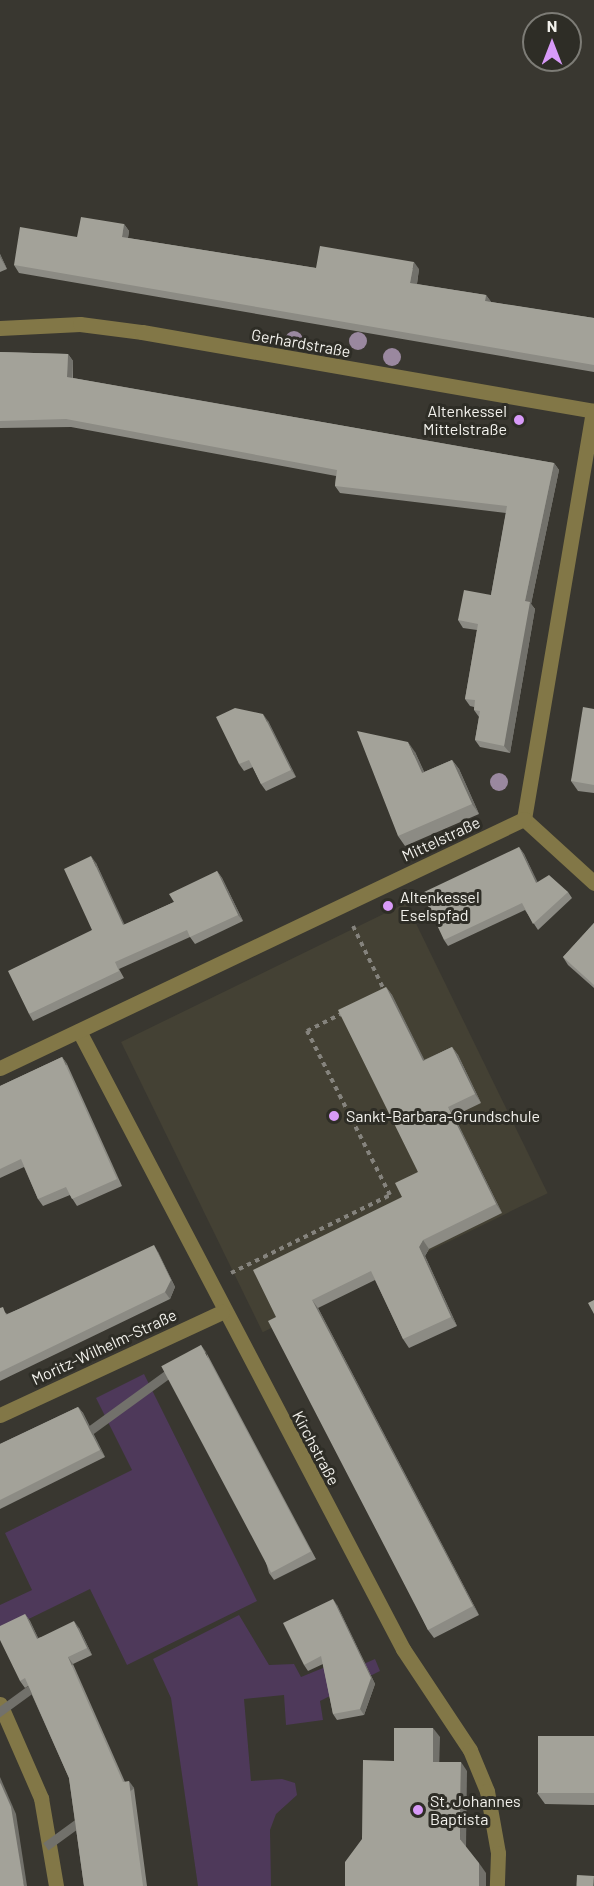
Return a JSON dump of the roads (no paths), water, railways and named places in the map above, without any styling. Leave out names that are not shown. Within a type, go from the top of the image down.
[{"type":"street","name":"Gerhardstraße","points":[[0,328],[80,324],[141,332],[594,411]]},
{"type":"street","points":[[594,411],[524,819],[594,883]]},
{"type":"street","name":"Mittelstraße","points":[[0,1068],[524,819]]},
{"type":"street","name":"Kirchstraße","points":[[79,1031],[222,1311],[403,1649],[471,1750],[488,1791],[498,1853],[497,1886]]},
{"type":"street","name":"Moritz-Wilhelm-Straße","points":[[0,1415],[222,1311]]},
{"type":"street","points":[[0,1704],[41,1798],[56,1886]]},
{"type":"place","name":"Altenkessel Mittelstraße","points":[[519,420]]},
{"type":"place","name":"Altenkessel Eselspfad","points":[[388,906]]},
{"type":"place","name":"Sankt-Barbara-Grundschule","points":[[334,1116]]},
{"type":"place","name":"St. Johannes Baptista","points":[[418,1810]]}]
